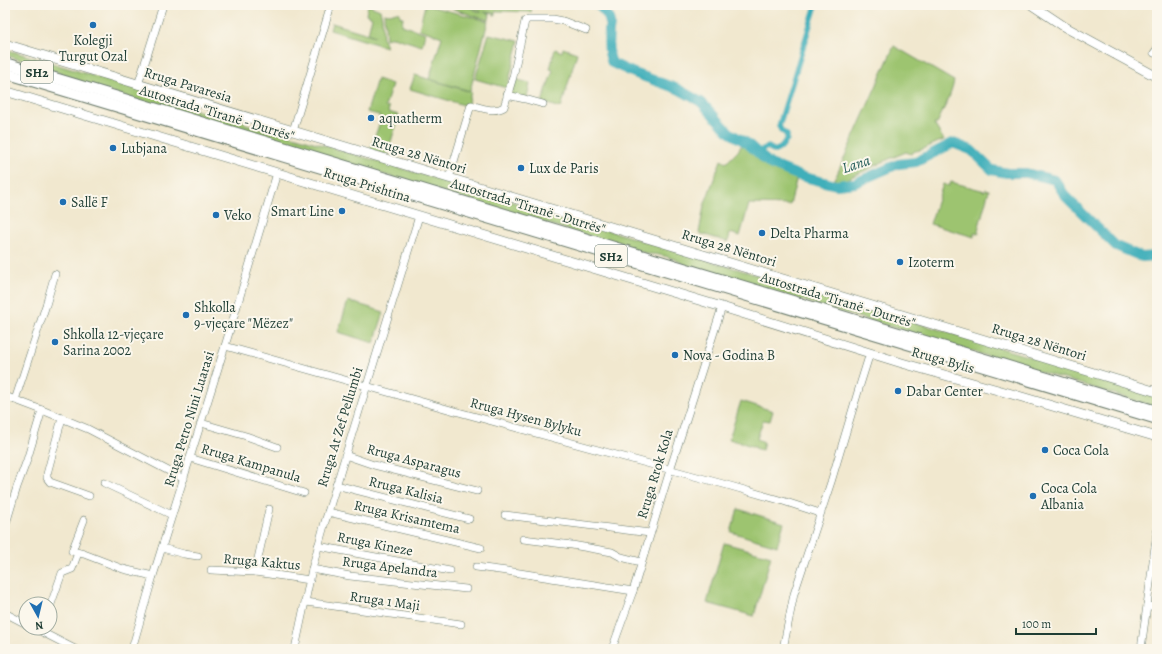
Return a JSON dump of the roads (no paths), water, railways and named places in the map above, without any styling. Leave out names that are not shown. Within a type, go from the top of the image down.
[{"type":"highway","name":"Autostrada \"Tiranë - Durrës\"","points":[[5,63],[1157,411]]},
{"type":"highway","name":"Autostrada \"Tiranë - Durrës\"","points":[[5,73],[1157,419]]},
{"type":"main road","points":[[1032,5],[1065,27],[1157,77]]},
{"type":"main road","name":"Rruga Pavaresia","points":[[5,44],[293,131]]},
{"type":"main road","name":"Rruga Prishtina","points":[[5,91],[722,307]]},
{"type":"main road","name":"Rruga 28 Nëntori","points":[[293,131],[1157,392]]},
{"type":"main road","name":"Rruga Bylis","points":[[722,307],[902,363],[1157,437]]},
{"type":"street","points":[[138,85],[163,5]]},
{"type":"street","points":[[293,131],[331,5]]},
{"type":"street","points":[[449,178],[471,106],[497,110],[504,107],[513,77],[525,21],[528,19],[553,19],[563,21],[586,30]]},
{"type":"street","points":[[508,96],[543,104]]},
{"type":"street","name":"Rruga Petro Nini Luarasi","points":[[132,649],[277,173]]},
{"type":"street","name":"Rruga At Zef Pellumbi","points":[[295,649],[318,546],[419,216]]},
{"type":"street","points":[[15,400],[55,274]]},
{"type":"street","name":"Rruga Rrok Kola","points":[[612,649],[633,591],[722,307]]},
{"type":"street","name":"Rruga Hysen Bylyku","points":[[225,346],[782,501],[820,513]]},
{"type":"street","points":[[783,649],[794,594],[831,482],[870,353]]},
{"type":"street","points":[[5,396],[88,429],[184,479]]},
{"type":"street","points":[[5,528],[42,410]]},
{"type":"street","points":[[62,418],[47,478],[50,482],[89,496]]},
{"type":"street","points":[[201,423],[277,447]]},
{"type":"street","name":"Rruga Asparagus","points":[[345,455],[374,465],[477,491]]},
{"type":"street","name":"Rruga Kampanula","points":[[190,458],[304,493]]},
{"type":"street","points":[[104,483],[172,515]]},
{"type":"street","name":"Rruga Kalisia","points":[[336,486],[469,519]]},
{"type":"street","points":[[255,572],[269,509]]},
{"type":"street","name":"Rruga Krisamtema","points":[[328,512],[481,548]]},
{"type":"street","points":[[505,515],[650,533]]},
{"type":"street","points":[[84,520],[72,551],[123,569],[153,576]]},
{"type":"street","points":[[1141,649],[1157,532]]},
{"type":"street","points":[[523,539],[612,552],[621,557],[642,562]]},
{"type":"street","name":"Rruga Kineze","points":[[318,546],[450,571]]},
{"type":"street","points":[[162,548],[198,556]]},
{"type":"street","points":[[54,596],[62,573],[72,569],[78,553]]},
{"type":"street","points":[[476,567],[633,591]]},
{"type":"street","name":"Rruga Apelandra","points":[[312,569],[350,576],[466,589]]},
{"type":"street","name":"Rruga Kaktus","points":[[211,570],[255,572],[310,580]]},
{"type":"street","name":"Rruga 1 Maji","points":[[306,602],[461,624]]},
{"type":"street","points":[[1147,605],[1157,608]]},
{"type":"street","points":[[5,613],[18,620]]},
{"type":"street","points":[[52,636],[75,649]]},
{"type":"waterway","name":"Lana","points":[[598,5],[606,13],[610,21],[608,39],[612,63],[634,73],[678,89],[701,102],[730,133],[747,143],[770,164],[800,176],[836,185],[855,183],[898,164],[916,162],[953,143],[971,150],[992,170],[1007,173],[1026,173],[1055,180],[1066,197],[1116,246],[1142,257],[1157,256]]},
{"type":"waterway","points":[[760,153],[763,149],[768,147],[775,151],[778,150],[787,139],[787,135],[779,126],[816,5]]},
{"type":"place","name":"Kolegji Turgut Ozal","points":[[93,25]]},
{"type":"place","name":"aquatherm","points":[[371,118]]},
{"type":"place","name":"Lubjana","points":[[113,148]]},
{"type":"place","name":"Lux de Paris","points":[[521,168]]},
{"type":"place","name":"Sallë F","points":[[63,202]]},
{"type":"place","name":"Smart Line","points":[[342,211]]},
{"type":"place","name":"Veko","points":[[216,215]]},
{"type":"place","name":"Delta Pharma","points":[[762,233]]},
{"type":"place","name":"Izoterm","points":[[900,262]]},
{"type":"place","name":"Shkolla 9-vjeçare \"Mëzez\"","points":[[186,315]]},
{"type":"place","name":"Shkolla 12-vjeçare Sarina 2002","points":[[55,342]]},
{"type":"place","name":"Nova - Godina B","points":[[675,355]]},
{"type":"place","name":"Dabar Center","points":[[898,391]]},
{"type":"place","name":"Coca Cola","points":[[1045,450]]},
{"type":"place","name":"Coca Cola Albania","points":[[1033,496]]}]
